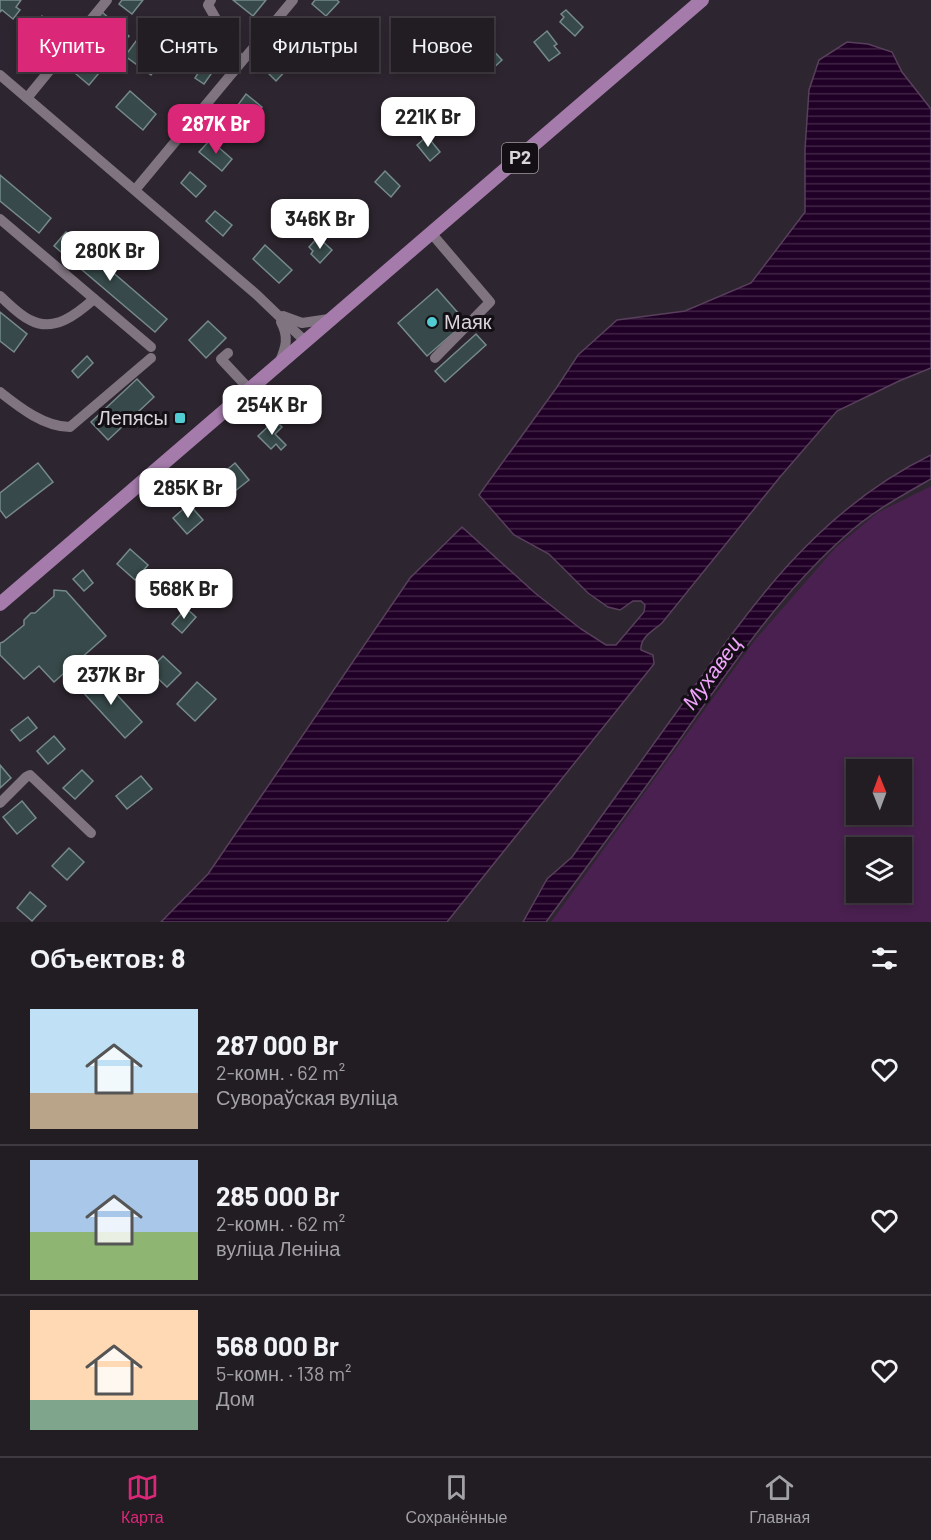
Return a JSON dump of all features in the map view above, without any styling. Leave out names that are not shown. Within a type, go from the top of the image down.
[{"type":"main road","name":"Р2","points":[[0,604],[702,0]]},
{"type":"street","points":[[27,98],[107,0]]},
{"type":"street","points":[[211,0],[208,5],[241,62]]},
{"type":"street","points":[[135,190],[293,0]]},
{"type":"street","points":[[0,75],[273,310],[306,342]]},
{"type":"street","points":[[0,219],[94,299],[151,352],[74,425],[50,423],[31,414],[0,392]]},
{"type":"street","points":[[432,234],[490,302],[435,358]]},
{"type":"street","points":[[0,296],[28,320],[39,324],[49,324],[73,316],[94,299]]},
{"type":"street","points":[[273,310],[290,320],[302,323],[328,320],[338,315]]},
{"type":"street","points":[[273,310],[287,335],[285,350],[277,367]]},
{"type":"street","points":[[228,353],[221,359],[250,390]]},
{"type":"street","points":[[0,803],[30,775],[91,833]]},
{"type":"shaded area","points":[[931,486],[931,922],[551,922],[754,641],[835,548],[877,513]]},
{"type":"water","points":[[847,42],[868,44],[892,52],[902,72],[931,109],[931,368],[837,411],[780,477],[662,623],[645,638],[641,650],[653,655],[654,664],[447,922],[161,922],[208,874],[410,578],[462,527],[535,593],[581,629],[606,645],[616,645],[644,612],[645,605],[641,601],[633,601],[620,610],[608,607],[588,593],[549,554],[514,535],[479,495],[578,355],[617,320],[685,311],[751,283],[805,212],[805,149],[809,90],[819,60]]},
{"type":"water","name":"Мухавец","points":[[931,455],[931,479],[886,505],[854,528],[820,560],[776,609],[546,922],[523,922],[547,879],[572,857],[731,635],[788,565],[819,533],[853,504],[890,478]]},
{"type":"building","points":[[0,0],[21,0],[16,7],[20,10],[13,19],[2,10],[0,12]]},
{"type":"building","points":[[122,0],[143,0],[132,14],[119,4]]},
{"type":"building","points":[[233,0],[266,0],[253,16]]},
{"type":"building","points":[[315,0],[337,0],[339,2],[326,16],[312,4]]},
{"type":"building","points":[[566,10],[583,27],[575,36],[560,22],[564,17],[561,14]]},
{"type":"building","points":[[102,12],[109,18],[97,18]]},
{"type":"building","points":[[547,31],[557,44],[554,46],[560,53],[549,61],[534,42]]},
{"type":"building","points":[[138,38],[138,66],[126,55]]},
{"type":"building","points":[[494,51],[502,60],[494,67]]},
{"type":"building","points":[[74,72],[100,72],[89,85]]},
{"type":"building","points":[[199,72],[212,72],[204,84],[195,78]]},
{"type":"building","points":[[267,72],[284,72],[276,81]]},
{"type":"building","points":[[130,91],[156,114],[143,130],[116,107]]},
{"type":"building","points":[[246,94],[262,107],[251,121],[235,109]]},
{"type":"building","points":[[462,108],[474,123],[463,133],[450,118]]},
{"type":"building","points":[[427,136],[440,152],[430,161],[417,145]]},
{"type":"building","points":[[210,140],[232,159],[222,171],[199,152]]},
{"type":"building","points":[[385,171],[400,186],[391,197],[375,182]]},
{"type":"building","points":[[190,172],[206,186],[196,197],[181,183]]},
{"type":"building","points":[[0,175],[51,218],[39,233],[0,201]]},
{"type":"building","points":[[215,211],[232,225],[223,236],[206,221]]},
{"type":"building","points":[[351,217],[363,228],[357,234],[346,223]]},
{"type":"building","points":[[66,232],[167,319],[155,332],[54,246]]},
{"type":"building","points":[[318,237],[332,250],[320,263],[311,254],[313,251],[309,247]]},
{"type":"building","points":[[265,245],[292,270],[279,283],[253,259]]},
{"type":"building","name":"Маяк","points":[[437,289],[466,322],[427,356],[398,323]]},
{"type":"building","points":[[0,312],[27,334],[14,352],[0,341]]},
{"type":"building","points":[[208,321],[226,338],[206,358],[189,340]]},
{"type":"building","points":[[476,334],[486,345],[445,382],[435,371]]},
{"type":"building","points":[[87,356],[93,363],[78,378],[72,371]]},
{"type":"building","points":[[137,379],[154,397],[108,440],[91,422]]},
{"type":"building","points":[[275,420],[282,427],[275,434],[286,445],[281,450],[276,444],[271,449],[258,436]]},
{"type":"building","points":[[38,463],[53,482],[6,518],[0,510],[0,493]]},
{"type":"building","points":[[235,463],[249,480],[235,491],[230,486],[224,490],[216,479]]},
{"type":"building","points":[[189,504],[203,520],[187,534],[173,518]]},
{"type":"building","points":[[130,549],[148,565],[135,580],[117,564]]},
{"type":"building","points":[[83,570],[93,583],[84,591],[73,579]]},
{"type":"building","points":[[54,590],[66,591],[106,636],[54,682],[39,666],[24,679],[0,655],[0,643],[24,625],[24,620],[31,613],[35,613],[54,596]]},
{"type":"building","points":[[186,608],[196,617],[182,633],[172,624]]},
{"type":"building","points":[[163,656],[181,673],[167,687],[149,670]]},
{"type":"building","points":[[97,673],[142,722],[125,738],[80,689]]},
{"type":"building","points":[[197,682],[216,699],[195,721],[177,704]]},
{"type":"building","points":[[28,717],[37,728],[20,741],[11,730]]},
{"type":"building","points":[[54,736],[65,749],[48,764],[37,751]]},
{"type":"building","points":[[0,765],[11,778],[0,788]]},
{"type":"building","points":[[82,770],[93,781],[75,799],[63,788]]},
{"type":"building","points":[[141,776],[152,789],[127,809],[116,796]]},
{"type":"building","points":[[22,801],[36,818],[17,834],[3,817]]},
{"type":"building","points":[[69,848],[84,862],[67,880],[52,866]]},
{"type":"building","points":[[30,892],[46,906],[32,921],[17,908]]},
{"type":"place","name":"Маяк","points":[[432,322]]},
{"type":"place","name":"Лепясы","points":[[180,418]]}]
